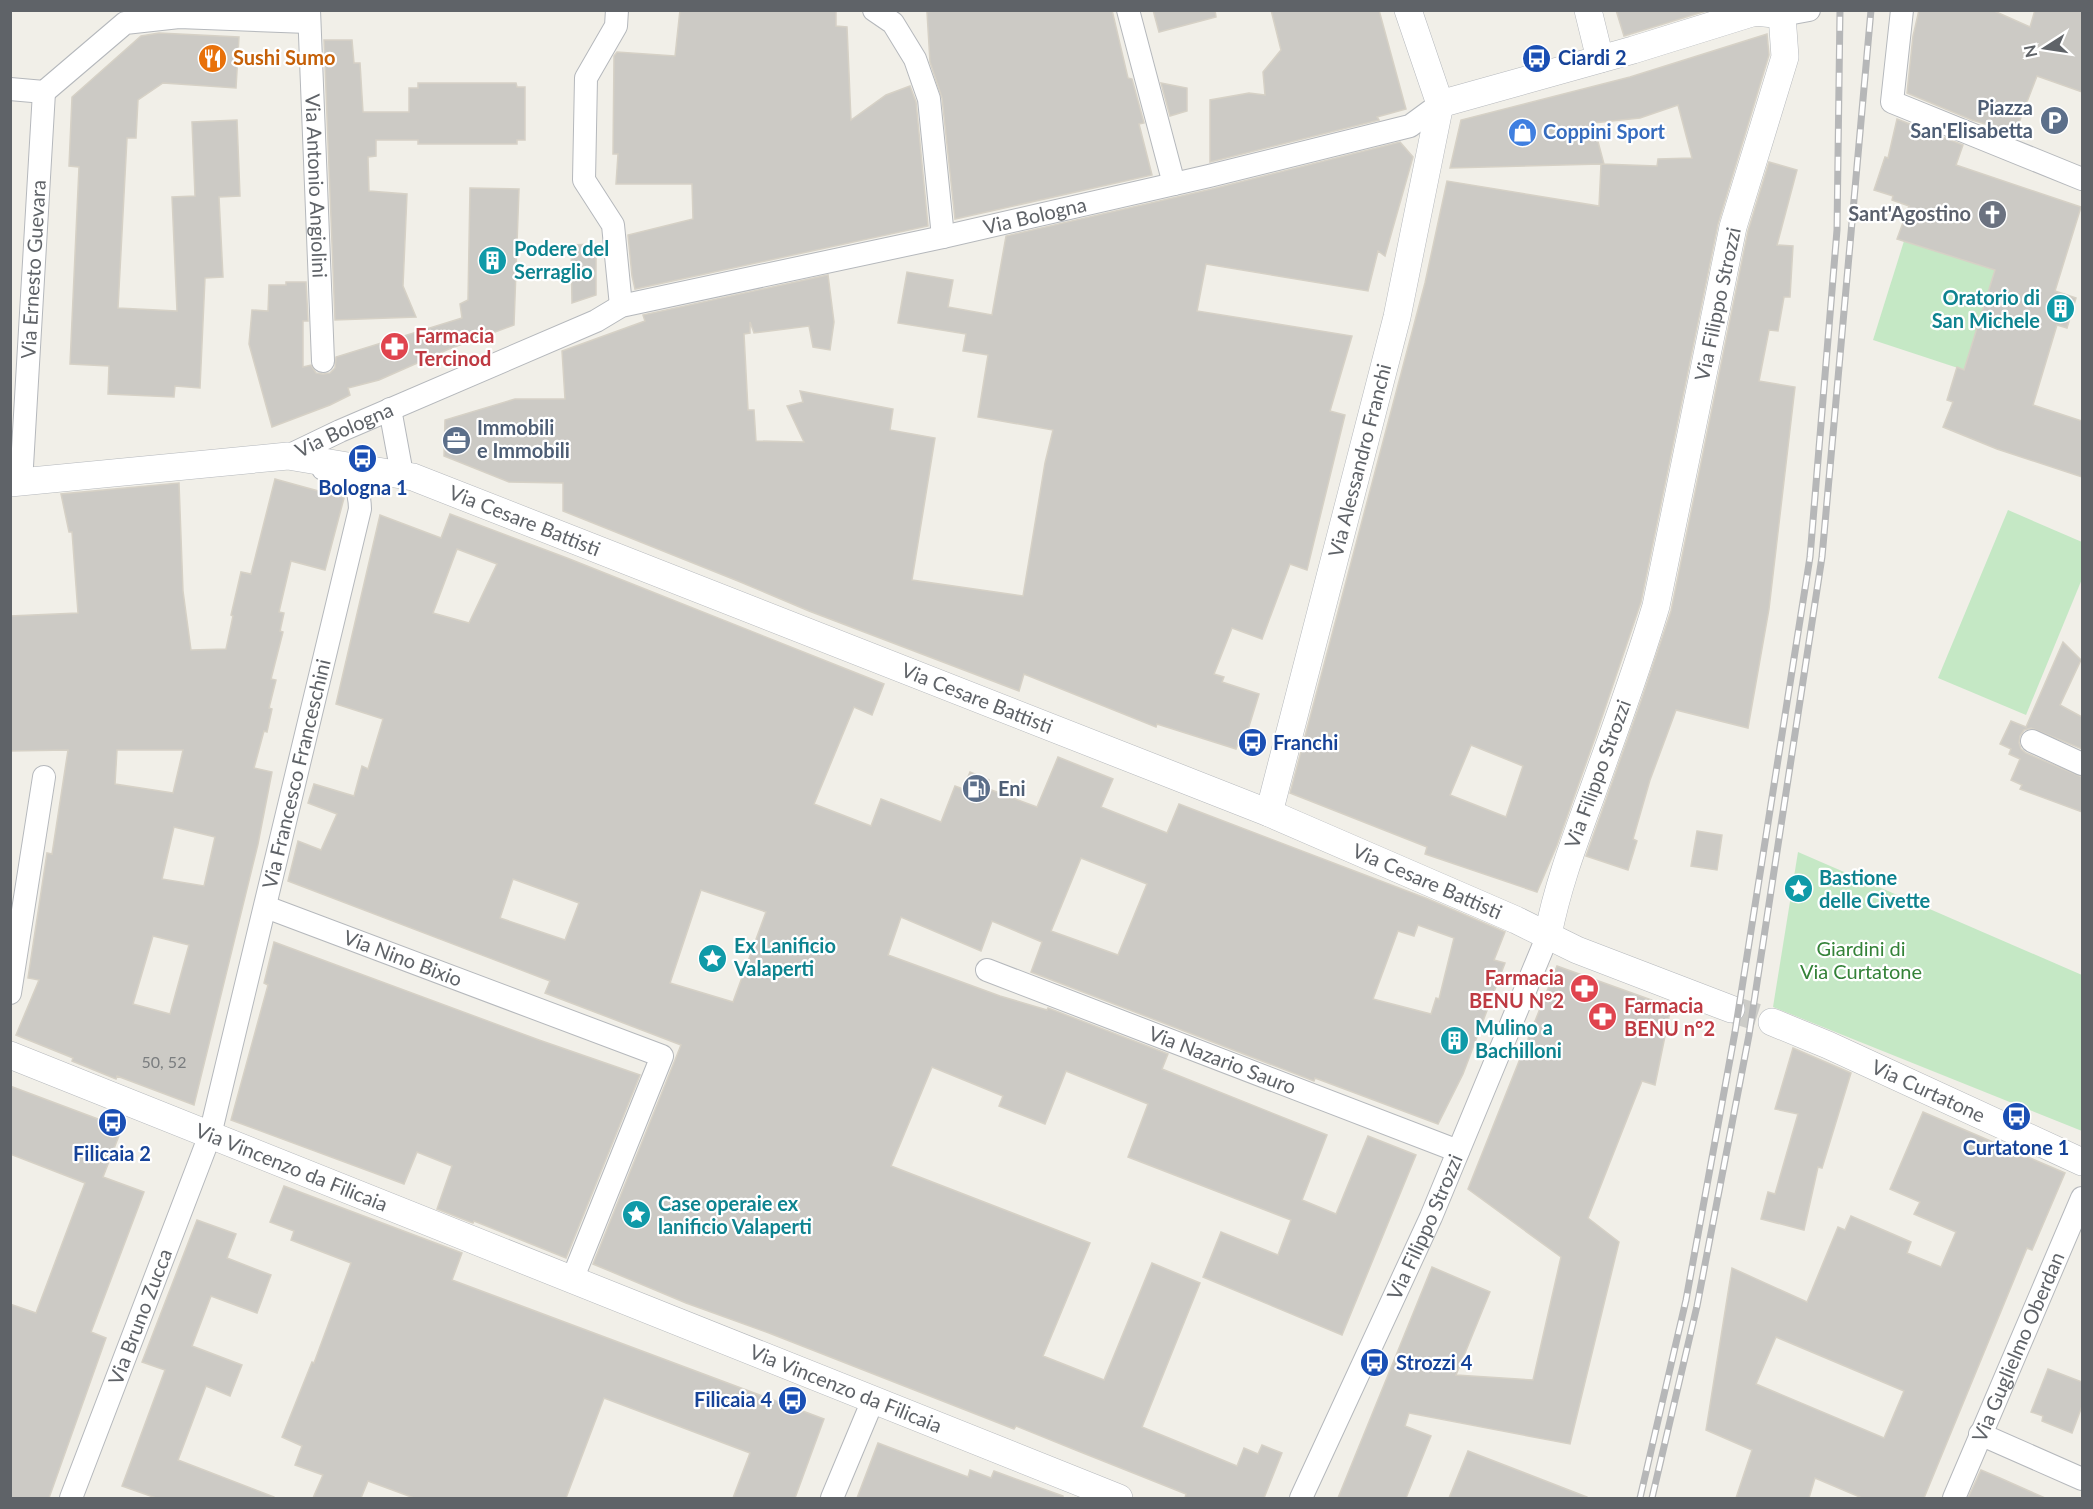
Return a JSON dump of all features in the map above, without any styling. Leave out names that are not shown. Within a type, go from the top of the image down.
[{"type":"street","points":[[617,10],[616,26],[586,78],[584,180],[613,225],[621,306]]},
{"type":"street","points":[[874,10],[893,23],[915,59],[929,99],[943,237]]},
{"type":"street","points":[[1128,10],[1174,184]]},
{"type":"street","points":[[1408,10],[1440,104],[1766,12],[1809,10]]},
{"type":"street","points":[[1588,10],[1600,59]]},
{"type":"street","points":[[1902,10],[1892,102],[2082,179]]},
{"type":"street","name":"Via Filippo Strozzi","points":[[1300,1498],[1431,1217],[1548,934],[1554,902],[1565,866],[1638,664],[1656,606],[1733,227],[1785,57],[1766,12]]},
{"type":"street","points":[[10,89],[44,92],[125,23],[179,14],[309,16]]},
{"type":"street","name":"Via Antonio Angiolini","points":[[309,16],[323,361]]},
{"type":"street","name":"Via Ernesto Guevara","points":[[16,483],[44,92]]},
{"type":"street","name":"Via Bologna","points":[[16,483],[288,456],[596,321],[621,306],[943,237],[1174,184],[1410,126],[1440,104]]},
{"type":"street","name":"Via Alessandro Franchi","points":[[1269,813],[1397,316],[1440,104]]},
{"type":"street","points":[[390,410],[402,474]]},
{"type":"street","name":"Via Cesare Battisti","points":[[288,456],[402,474],[1269,813],[1548,934]]},
{"type":"street","name":"Via Francesco Franceschini","points":[[210,1135],[360,509],[360,493],[352,480],[288,456]]},
{"type":"street","points":[[2032,741],[2082,764]]},
{"type":"street","points":[[10,993],[44,777]]},
{"type":"street","name":"Via Nino Bixio","points":[[266,907],[662,1056],[572,1280]]},
{"type":"street","points":[[1548,934],[1577,950],[1731,1009]]},
{"type":"street","name":"Via Nazario Sauro","points":[[987,970],[1458,1151]]},
{"type":"street","name":"Via Curtatone","points":[[1772,1022],[1828,1045],[2082,1162]]},
{"type":"street","name":"Via Vincenzo da Filicaia","points":[[10,1055],[1119,1498]]},
{"type":"street","name":"Via Bruno Zucca","points":[[71,1498],[210,1135]]},
{"type":"street","name":"Via Guglielmo Oberdan","points":[[1954,1498],[2082,1198]]},
{"type":"street","points":[[832,1498],[873,1400]]},
{"type":"street","points":[[1980,1434],[2082,1479]]},
{"type":"green space","points":[[1904,241],[1995,270],[1964,370],[1873,340]]},
{"type":"green space","points":[[2008,510],[2082,542],[2082,579],[2026,715],[1938,678]]},
{"type":"green space","name":"Giardini di Via Curtatone","points":[[1798,852],[2082,975],[2082,1131],[1773,1007]]},
{"type":"building","points":[[680,10],[836,10],[836,26],[847,27],[851,120],[886,95],[910,86],[916,102],[928,226],[635,289],[628,235],[693,219],[692,184],[616,184],[618,154],[613,154],[614,56],[617,52],[675,56]]},
{"type":"building","points":[[940,10],[1112,10],[1128,78],[1132,79],[1144,123],[1139,124],[1152,175],[955,219],[942,98],[930,62],[927,12]]},
{"type":"building","points":[[1153,10],[1215,10],[1216,17],[1159,32]]},
{"type":"building","points":[[1271,10],[1379,10],[1406,109],[1377,117],[1379,120],[1210,162],[1210,100],[1249,93],[1265,95],[1263,72],[1281,50]]},
{"type":"building","points":[[1616,10],[1706,10],[1706,11],[1624,36]]},
{"type":"building","points":[[1919,10],[1992,10],[2030,27],[2035,10],[2082,10],[2082,92],[2037,76],[2015,133],[1972,120],[1907,93],[1913,36]]},
{"type":"building","points":[[159,33],[239,37],[236,88],[163,83],[138,100],[136,138],[127,138],[118,308],[177,311],[172,197],[195,196],[192,122],[237,120],[240,196],[219,197],[223,277],[205,278],[200,388],[175,386],[174,397],[108,394],[109,366],[70,364],[79,167],[69,166],[72,97],[141,36]]},
{"type":"building","points":[[1767,34],[1769,55],[1718,224],[1641,602],[1557,845],[1537,892],[1425,854],[1427,847],[1290,793],[1425,283],[1447,181],[1599,206],[1601,164],[1450,168],[1461,120],[1630,77]],"holes":[[[1678,105],[1692,158],[1658,159],[1657,166],[1601,164],[1604,164],[1593,123],[1640,118]],[[1471,745],[1523,766],[1506,817],[1450,795]]]},
{"type":"building","points":[[324,40],[352,40],[354,63],[360,63],[363,112],[409,112],[409,88],[418,88],[418,83],[516,83],[517,87],[525,87],[525,140],[517,140],[517,144],[418,144],[418,140],[376,140],[376,156],[368,157],[369,191],[407,194],[403,286],[416,317],[335,320]]},
{"type":"building","points":[[1161,83],[1187,88],[1187,111],[1170,116]]},
{"type":"building","points":[[1897,119],[1963,145],[1956,165],[2081,207],[2055,291],[2076,298],[2067,328],[2057,325],[2033,405],[2082,421],[2082,477],[1997,449],[1943,427],[1953,402],[1947,400],[1957,367],[1964,370],[1995,270],[1897,239],[1909,206],[1892,200],[1893,196],[1874,190],[1885,157],[1888,158]]},
{"type":"building","points":[[1400,142],[1413,157],[1385,256],[1378,251],[1368,291],[1206,264],[1197,311],[1352,336],[1330,411],[1345,415],[1307,570],[1290,564],[1262,639],[1232,628],[1214,674],[1224,677],[1222,682],[1259,694],[1247,733],[1242,731],[1236,749],[1157,724],[1156,727],[1024,674],[1019,691],[809,611],[563,511],[563,483],[509,482],[444,456],[445,420],[515,399],[565,399],[562,351],[645,321],[643,315],[828,275],[834,322],[830,350],[813,347],[809,326],[754,333],[750,322],[750,333],[744,334],[748,410],[754,410],[756,441],[804,442],[787,406],[803,402],[800,391],[893,409],[890,430],[935,438],[912,580],[1023,596],[1045,463],[1053,430],[978,417],[988,355],[963,351],[966,334],[898,323],[907,272],[953,280],[948,307],[992,315],[1006,236],[1212,189]]},
{"type":"building","points":[[1769,162],[1797,170],[1777,245],[1793,246],[1790,297],[1784,297],[1778,331],[1769,330],[1759,381],[1795,387],[1769,609],[1748,728],[1676,710],[1650,780],[1633,839],[1637,841],[1628,870],[1586,856],[1671,611],[1748,231]]},
{"type":"building","points":[[470,188],[519,189],[514,325],[449,349],[379,380],[348,388],[350,395],[272,427],[249,344],[252,310],[268,311],[269,285],[306,282],[308,321],[303,321],[303,367],[311,365],[316,373],[330,373],[335,368],[336,357],[462,318],[460,304],[468,300]]},
{"type":"building","points":[[596,244],[596,295],[572,303],[571,245]]},
{"type":"building","points":[[275,479],[344,498],[325,570],[291,561],[279,612],[284,613],[280,631],[283,632],[271,679],[276,680],[269,708],[272,709],[267,732],[264,731],[254,768],[272,772],[258,844],[194,1105],[117,1076],[116,1079],[72,1061],[73,1058],[16,1035],[39,980],[28,978],[47,853],[52,854],[68,750],[10,751],[10,616],[78,613],[72,532],[69,532],[61,494],[179,483],[183,591],[191,650],[226,649],[241,572],[251,574]],"holes":[[[117,750],[183,750],[173,793],[115,784]],[[174,827],[215,837],[204,886],[162,879]],[[153,936],[189,945],[170,1014],[133,1004]]]},
{"type":"building","points":[[450,514],[884,684],[872,715],[854,707],[814,804],[871,826],[881,799],[941,822],[955,786],[963,789],[970,772],[989,780],[986,788],[1037,807],[1058,757],[1113,779],[1101,807],[1167,833],[1179,804],[1428,899],[1505,932],[1494,960],[1505,963],[1463,1074],[1438,1124],[1315,1078],[1314,1081],[1031,972],[1042,942],[992,921],[981,951],[901,917],[888,955],[1000,996],[1047,1010],[1048,1008],[1168,1054],[1162,1069],[1327,1135],[1302,1200],[1336,1214],[1368,1136],[1416,1155],[1342,1335],[1203,1277],[1221,1232],[1278,1255],[1291,1220],[1128,1157],[1148,1104],[1066,1071],[1045,1124],[999,1106],[1003,1096],[932,1067],[891,1166],[1090,1243],[1043,1356],[1104,1380],[1152,1263],[1200,1283],[1142,1427],[1237,1466],[1244,1448],[1258,1454],[1262,1445],[1282,1453],[1264,1498],[1185,1498],[1186,1494],[1016,1426],[1014,1429],[686,1303],[593,1264],[681,1045],[545,993],[550,981],[288,881],[298,841],[321,850],[337,814],[308,803],[314,784],[354,796],[362,766],[368,769],[383,719],[336,704],[380,515],[441,538]],"holes":[[[457,549],[497,564],[469,623],[433,613]],[[1081,858],[1147,884],[1118,955],[1051,931]],[[513,879],[579,903],[565,940],[500,918]],[[701,890],[766,912],[733,1002],[670,983]],[[1418,925],[1454,938],[1439,999],[1436,998],[1431,1014],[1373,999],[1398,931],[1414,936]]]},
{"type":"building","points":[[2063,642],[2081,660],[2060,705],[2082,717],[2082,749],[2031,728],[2024,730],[2019,743],[2021,749],[2026,753],[2082,777],[2082,812],[2020,789],[2022,785],[2011,780],[2020,759],[2009,754],[2011,749],[2000,744],[2011,721],[2026,727]]},
{"type":"building","points":[[1697,831],[1722,835],[1717,870],[1691,866]]},
{"type":"building","points":[[274,942],[640,1075],[566,1258],[474,1221],[473,1223],[437,1209],[452,1166],[417,1152],[404,1184],[231,1120],[268,985],[264,983]]},
{"type":"building","points":[[1557,966],[1671,1007],[1655,1085],[1642,1081],[1588,1218],[1619,1242],[1570,1444],[1409,1413],[1405,1426],[1431,1436],[1406,1498],[1338,1498],[1432,1267],[1490,1292],[1456,1375],[1533,1380],[1561,1257],[1468,1189]]},
{"type":"building","points":[[1793,1048],[1851,1073],[1822,1168],[1818,1167],[1804,1230],[1761,1219],[1768,1192],[1775,1194],[1798,1114],[1775,1109]]},
{"type":"building","points":[[10,1086],[122,1128],[103,1177],[144,1192],[91,1332],[106,1338],[49,1498],[10,1498],[10,1304],[36,1313],[85,1183],[10,1154]]},
{"type":"building","points":[[1923,1112],[2065,1173],[2032,1250],[2027,1248],[1924,1498],[1862,1498],[1815,1478],[1809,1498],[1736,1498],[1752,1450],[1706,1430],[1732,1268],[1807,1302],[1838,1227],[1845,1230],[1851,1216],[1911,1242],[1907,1253],[1941,1267],[1956,1232],[1914,1214],[1920,1202],[1890,1189]],"holes":[[[1776,1337],[1904,1391],[1884,1438],[1756,1384]]]},
{"type":"building","points":[[284,1186],[462,1253],[452,1280],[824,1419],[795,1498],[733,1498],[750,1453],[604,1398],[566,1498],[414,1498],[368,1481],[361,1498],[313,1498],[323,1475],[295,1465],[302,1446],[282,1437],[312,1362],[314,1363],[351,1263],[291,1240],[294,1231],[270,1222]]},
{"type":"building","points":[[197,1220],[236,1234],[227,1258],[271,1275],[257,1313],[211,1296],[192,1346],[242,1365],[230,1396],[206,1386],[178,1460],[274,1498],[156,1498],[122,1486],[165,1370],[142,1362]]},
{"type":"building","points":[[2048,1369],[2082,1382],[2082,1406],[2072,1433],[2042,1421],[2043,1416],[2031,1412]]},
{"type":"building","points":[[878,1443],[968,1477],[970,1470],[991,1478],[994,1471],[1063,1496],[1063,1498],[857,1498]]},
{"type":"building","points":[[1468,1451],[1587,1497],[1587,1498],[1449,1498]]},
{"type":"building","points":[[1981,1470],[2000,1478],[2045,1498],[1968,1498]]},
{"type":"tunnel","points":[[1731,1009],[1772,1022]]},
{"type":"railway","points":[[1640,1498],[1686,1300],[1735,1032],[1810,557],[1837,230],[1840,10]]},
{"type":"railway","points":[[1652,1498],[1697,1306],[1749,1035],[1822,557],[1871,10]]},
{"type":"place","name":"Sushi Sumo","points":[[212,58]]},
{"type":"place","name":"Ciardi 2","points":[[1537,58]]},
{"type":"place","name":"Piazza San'Elisabetta","points":[[2054,120]]},
{"type":"place","name":"Coppini Sport","points":[[1522,132]]},
{"type":"place","name":"Sant'Agostino","points":[[1992,214]]},
{"type":"place","name":"Podere del Serraglio","points":[[493,260]]},
{"type":"place","name":"Oratorio di San Michele","points":[[2061,309]]},
{"type":"place","name":"Farmacia Tercinod","points":[[394,347]]},
{"type":"place","name":"Immobili e Immobili","points":[[456,440]]},
{"type":"place","name":"Bologna 1","points":[[363,458]]},
{"type":"place","name":"Franchi","points":[[1252,743]]},
{"type":"place","name":"Eni","points":[[977,789]]},
{"type":"place","name":"Bastione delle Civette","points":[[1798,889]]},
{"type":"place","name":"Ex Lanificio Valaperti","points":[[713,958]]},
{"type":"place","name":"Farmacia BENU N°2","points":[[1585,989]]},
{"type":"place","name":"Farmacia BENU n°2","points":[[1603,1017]]},
{"type":"place","name":"Mulino a Bachilloni","points":[[1454,1040]]},
{"type":"place","name":"Curtatone 1","points":[[2016,1117]]},
{"type":"place","name":"Filicaia 2","points":[[112,1123]]},
{"type":"place","name":"Case operaie ex lanificio Valaperti","points":[[637,1215]]},
{"type":"place","name":"Strozzi 4","points":[[1375,1363]]},
{"type":"place","name":"Filicaia 4","points":[[793,1400]]}]
